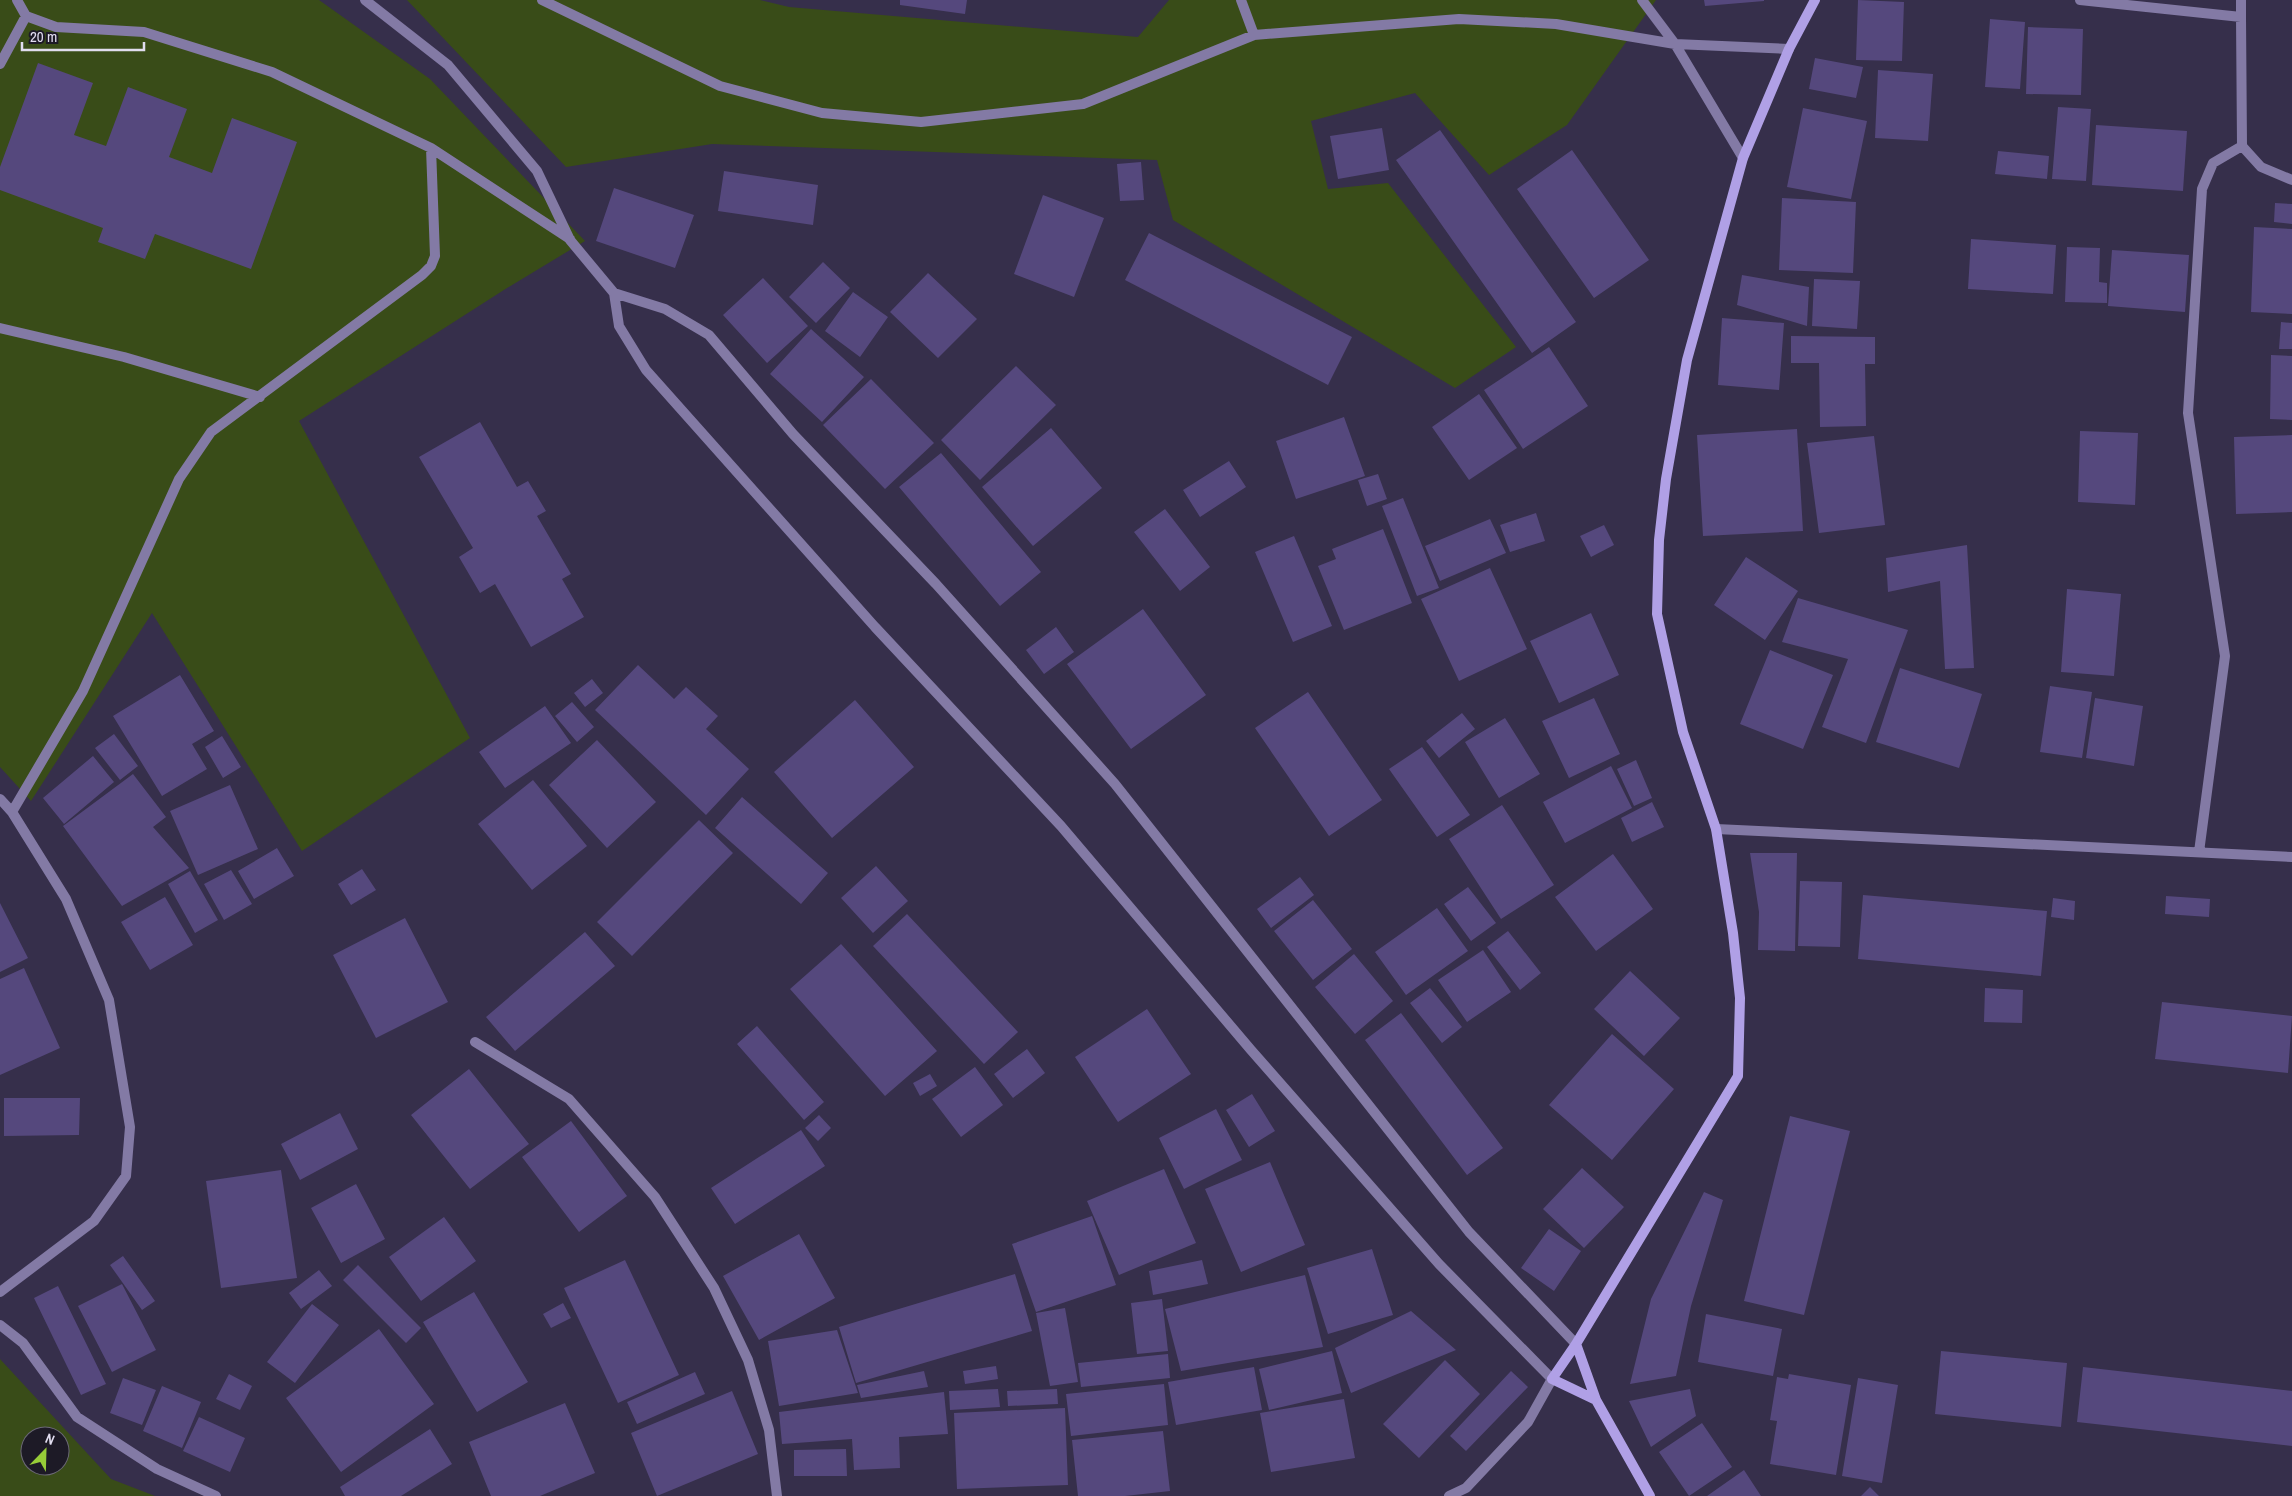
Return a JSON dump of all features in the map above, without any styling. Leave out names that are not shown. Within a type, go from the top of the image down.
[{"type":"street","points":[[17,0],[26,16],[56,27],[144,32],[272,72],[431,148],[570,240]]},
{"type":"street","points":[[365,0],[448,65],[537,171],[570,240],[614,293],[619,326],[646,370],[874,627],[1061,826],[1251,1050],[1439,1264],[1552,1380],[1596,1400]]},
{"type":"street","points":[[542,0],[720,86],[822,113],[922,122],[1083,104],[1254,35],[1459,19],[1556,24],[1675,44],[1789,49]]},
{"type":"street","points":[[1240,0],[1254,35]]},
{"type":"street","points":[[1642,0],[1675,44],[1743,158]]},
{"type":"street","points":[[1449,1496],[1466,1488],[1528,1422],[1738,1076],[1740,998],[1733,933],[1716,829],[1683,732],[1657,614],[1659,540],[1666,479],[1687,360],[1743,158],[1789,49],[1815,0]]},
{"type":"street","points":[[2080,0],[2242,17]]},
{"type":"street","points":[[2241,0],[2242,146],[2261,167],[2292,180]]},
{"type":"street","points":[[0,64],[26,16]]},
{"type":"street","points":[[2199,852],[2225,656],[2188,413],[2202,189],[2213,163],[2242,146]]},
{"type":"street","points":[[12,812],[83,691],[178,479],[211,432],[422,275],[431,266],[435,256],[431,148]]},
{"type":"street","points":[[614,293],[665,308],[709,335],[793,434],[936,584],[1115,784],[1469,1232],[1576,1344],[1596,1400],[1650,1496]]},
{"type":"street","points":[[0,328],[124,357],[260,397]]},
{"type":"street","points":[[0,799],[12,812],[66,899],[109,1000],[130,1127],[126,1176],[94,1221],[0,1292]]},
{"type":"street","points":[[1716,829],[2292,857]]},
{"type":"street","points":[[475,1042],[569,1100],[656,1197],[714,1288],[748,1360],[769,1430],[777,1496]]},
{"type":"street","points":[[0,1325],[23,1343],[77,1417],[157,1468],[216,1496]]},
{"type":"green space","points":[[0,0],[319,0],[430,79],[585,241],[507,288],[299,421],[470,738],[302,851],[152,613],[31,801],[0,767]]},
{"type":"green space","points":[[407,0],[760,0],[789,7],[1138,37],[1169,0],[1656,0],[1567,125],[1489,175],[1415,93],[1311,121],[1328,189],[1388,183],[1516,347],[1455,388],[1173,220],[1157,160],[712,144],[566,167]]},
{"type":"green space","points":[[0,1359],[62,1426],[20,1426],[20,1476],[70,1476],[70,1435],[111,1479],[155,1496],[0,1496]]},
{"type":"building","points":[[900,0],[967,0],[965,14],[900,5]]},
{"type":"building","points":[[1704,0],[1764,0],[1764,1],[1705,6]]},
{"type":"building","points":[[1858,0],[1904,2],[1902,61],[1856,60]]},
{"type":"building","points":[[1990,19],[2025,22],[2020,89],[1985,87]]},
{"type":"building","points":[[2028,27],[2083,29],[2081,95],[2026,94]]},
{"type":"building","points":[[1815,58],[1863,67],[1856,98],[1809,89]]},
{"type":"building","points":[[38,63],[93,83],[74,135],[106,146],[128,87],[187,109],[169,157],[212,173],[232,118],[297,142],[251,269],[155,234],[145,259],[98,242],[103,228],[0,190],[0,167]]},
{"type":"building","points":[[1878,70],[1933,74],[1928,141],[1875,138]]},
{"type":"building","points":[[2058,107],[2091,109],[2086,181],[2052,179]]},
{"type":"building","points":[[1803,108],[1867,121],[1851,199],[1787,187]]},
{"type":"building","points":[[2096,125],[2187,131],[2183,191],[2092,185]]},
{"type":"building","points":[[1382,128],[1389,170],[1338,179],[1330,136]]},
{"type":"building","points":[[1440,130],[1576,322],[1532,353],[1396,160]]},
{"type":"building","points":[[1572,150],[1649,260],[1594,298],[1517,189]]},
{"type":"building","points":[[1998,151],[2049,156],[2047,179],[1995,174]]},
{"type":"building","points":[[1141,162],[1144,200],[1120,201],[1117,164]]},
{"type":"building","points":[[724,171],[818,185],[813,225],[718,211]]},
{"type":"building","points":[[614,188],[694,215],[675,268],[596,241]]},
{"type":"building","points":[[1043,195],[1104,218],[1074,297],[1014,274]]},
{"type":"building","points":[[1782,198],[1856,202],[1853,273],[1779,270]]},
{"type":"building","points":[[2275,203],[2292,204],[2292,224],[2274,222]]},
{"type":"building","points":[[2254,227],[2292,229],[2292,314],[2251,312]]},
{"type":"building","points":[[1149,233],[1352,337],[1328,385],[1125,280]]},
{"type":"building","points":[[1971,239],[2056,245],[2053,294],[1968,289]]},
{"type":"building","points":[[2067,247],[2100,248],[2099,282],[2107,283],[2107,303],[2065,302]]},
{"type":"building","points":[[2112,250],[2189,255],[2185,312],[2108,306]]},
{"type":"building","points":[[823,262],[850,288],[816,323],[789,297]]},
{"type":"building","points":[[928,273],[977,319],[938,358],[890,312]]},
{"type":"building","points":[[1742,275],[1809,287],[1807,326],[1737,305]]},
{"type":"building","points":[[763,278],[808,326],[767,363],[723,315]]},
{"type":"building","points":[[1814,279],[1860,281],[1857,329],[1812,326]]},
{"type":"building","points":[[853,292],[888,317],[860,357],[825,331]]},
{"type":"building","points":[[1722,318],[1784,323],[1779,390],[1718,385]]},
{"type":"building","points":[[2281,322],[2292,323],[2292,349],[2279,349]]},
{"type":"building","points":[[811,329],[864,377],[822,422],[770,374]]},
{"type":"building","points":[[1791,336],[1875,337],[1875,364],[1865,364],[1866,426],[1820,427],[1819,363],[1791,363]]},
{"type":"building","points":[[1549,347],[1588,406],[1523,449],[1484,390]]},
{"type":"building","points":[[2271,355],[2292,356],[2292,420],[2270,419]]},
{"type":"building","points":[[1016,366],[1056,405],[980,480],[941,440]]},
{"type":"building","points":[[871,379],[934,443],[885,489],[823,425]]},
{"type":"building","points":[[1479,394],[1517,448],[1469,480],[1432,427]]},
{"type":"building","points":[[1344,417],[1365,476],[1296,499],[1276,441]]},
{"type":"building","points":[[480,422],[517,487],[528,481],[546,511],[537,516],[571,574],[562,579],[584,617],[531,647],[495,584],[480,593],[459,557],[473,548],[419,457]]},
{"type":"building","points":[[1051,428],[1102,488],[1033,546],[982,487]]},
{"type":"building","points":[[1797,429],[1803,531],[1703,536],[1697,435]]},
{"type":"building","points":[[2080,431],[2138,433],[2135,505],[2078,502]]},
{"type":"building","points":[[2292,435],[2292,512],[2236,514],[2234,437]]},
{"type":"building","points":[[1874,436],[1885,525],[1819,533],[1807,443]]},
{"type":"building","points":[[941,453],[1041,572],[1000,606],[899,487]]},
{"type":"building","points":[[1229,461],[1246,487],[1200,517],[1183,490]]},
{"type":"building","points":[[1378,474],[1387,499],[1367,506],[1358,480]]},
{"type":"building","points":[[1403,498],[1439,588],[1417,596],[1382,506]]},
{"type":"building","points":[[1165,509],[1210,567],[1180,591],[1134,532]]},
{"type":"building","points":[[1536,513],[1545,541],[1510,552],[1500,525]]},
{"type":"building","points":[[1490,519],[1506,553],[1440,581],[1425,546]]},
{"type":"building","points":[[1604,525],[1614,545],[1591,557],[1580,536]]},
{"type":"building","points":[[1383,529],[1412,603],[1344,630],[1318,566],[1336,559],[1332,549]]},
{"type":"building","points":[[1294,536],[1332,626],[1293,642],[1255,552]]},
{"type":"building","points":[[1967,545],[1974,668],[1945,669],[1940,581],[1888,592],[1886,558]]},
{"type":"building","points":[[1746,557],[1798,591],[1765,640],[1714,605]]},
{"type":"building","points":[[1490,568],[1527,649],[1459,681],[1421,599]]},
{"type":"building","points":[[2067,589],[2121,594],[2114,676],[2061,672]]},
{"type":"building","points":[[1798,598],[1908,630],[1866,743],[1822,727],[1848,659],[1782,642]]},
{"type":"building","points":[[1143,609],[1206,695],[1131,749],[1067,664]]},
{"type":"building","points":[[1591,613],[1619,675],[1559,703],[1530,641]]},
{"type":"building","points":[[1056,627],[1074,652],[1044,674],[1026,650]]},
{"type":"building","points":[[1770,650],[1833,675],[1803,749],[1740,724]]},
{"type":"building","points":[[638,665],[674,699],[686,687],[718,716],[706,729],[749,769],[706,815],[595,710]]},
{"type":"building","points":[[1900,668],[1982,694],[1959,768],[1876,742]]},
{"type":"building","points":[[180,675],[214,731],[192,744],[207,769],[162,796],[113,716]]},
{"type":"building","points":[[592,679],[603,693],[585,707],[574,693]]},
{"type":"building","points":[[2050,686],[2092,692],[2082,758],[2040,752]]},
{"type":"building","points":[[1308,692],[1382,800],[1329,836],[1255,728]]},
{"type":"building","points":[[1594,698],[1620,754],[1569,778],[1542,721]]},
{"type":"building","points":[[2095,698],[2143,706],[2134,766],[2086,758]]},
{"type":"building","points":[[855,700],[914,767],[832,838],[774,772]]},
{"type":"building","points":[[572,702],[594,727],[577,742],[555,716]]},
{"type":"building","points":[[545,706],[571,743],[505,788],[479,752]]},
{"type":"building","points":[[1462,713],[1475,729],[1439,758],[1426,741]]},
{"type":"building","points":[[1505,718],[1540,774],[1499,798],[1465,742]]},
{"type":"building","points":[[114,734],[138,766],[120,780],[95,748]]},
{"type":"building","points":[[222,736],[241,767],[223,778],[205,747]]},
{"type":"building","points":[[597,740],[656,802],[607,848],[549,785]]},
{"type":"building","points":[[1422,747],[1470,815],[1437,837],[1389,769]]},
{"type":"building","points":[[93,756],[114,782],[64,824],[43,798]]},
{"type":"building","points":[[1636,760],[1652,798],[1634,806],[1617,769]]},
{"type":"building","points":[[1611,766],[1632,808],[1565,843],[1543,802]]},
{"type":"building","points":[[133,774],[166,817],[153,827],[189,868],[122,906],[63,826]]},
{"type":"building","points":[[533,780],[587,846],[532,890],[478,824]]},
{"type":"building","points":[[230,785],[258,849],[198,875],[170,811]]},
{"type":"building","points":[[742,797],[828,873],[801,904],[715,828]]},
{"type":"building","points":[[1652,802],[1664,827],[1632,842],[1621,818]]},
{"type":"building","points":[[1502,805],[1554,885],[1501,919],[1449,839]]},
{"type":"building","points":[[699,820],[733,853],[632,956],[597,922]]},
{"type":"building","points":[[277,848],[294,876],[254,899],[238,871]]},
{"type":"building","points":[[1750,853],[1797,853],[1795,951],[1758,950],[1759,912]]},
{"type":"building","points":[[1613,854],[1653,909],[1596,951],[1555,897]]},
{"type":"building","points":[[876,866],[908,901],[873,933],[841,898]]},
{"type":"building","points":[[362,869],[376,890],[351,905],[338,884]]},
{"type":"building","points":[[231,870],[252,904],[224,920],[204,884]]},
{"type":"building","points":[[190,871],[218,920],[195,933],[168,884]]},
{"type":"building","points":[[1300,877],[1314,895],[1271,928],[1257,909]]},
{"type":"building","points":[[1800,881],[1842,882],[1840,947],[1798,946]]},
{"type":"building","points":[[1468,887],[1496,923],[1471,941],[1444,904]]},
{"type":"building","points":[[1863,895],[2047,911],[2041,976],[1858,959]]},
{"type":"building","points":[[2166,896],[2210,899],[2209,917],[2165,914]]},
{"type":"building","points":[[165,897],[193,945],[150,970],[121,922]]},
{"type":"building","points":[[2053,898],[2075,901],[2074,920],[2051,917]]},
{"type":"building","points":[[1313,900],[1352,949],[1313,980],[1274,931]]},
{"type":"building","points":[[0,903],[28,958],[0,972]]},
{"type":"building","points":[[1437,908],[1468,951],[1406,995],[1375,952]]},
{"type":"building","points":[[907,914],[1018,1032],[984,1064],[873,946]]},
{"type":"building","points":[[405,918],[448,1002],[376,1038],[333,955]]},
{"type":"building","points":[[1508,931],[1541,973],[1520,990],[1487,947]]},
{"type":"building","points":[[585,932],[615,966],[515,1051],[486,1017]]},
{"type":"building","points":[[841,944],[937,1051],[885,1096],[790,989]]},
{"type":"building","points":[[1483,950],[1511,992],[1467,1022],[1438,980]]},
{"type":"building","points":[[1354,954],[1393,1001],[1355,1034],[1315,987]]},
{"type":"building","points":[[24,968],[60,1048],[0,1075],[0,979]]},
{"type":"building","points":[[1630,971],[1680,1018],[1644,1056],[1594,1009]]},
{"type":"building","points":[[1430,988],[1462,1027],[1442,1043],[1410,1003]]},
{"type":"building","points":[[1985,988],[2023,990],[2022,1023],[1984,1022]]},
{"type":"building","points":[[2162,1002],[2292,1016],[2288,1073],[2155,1059]]},
{"type":"building","points":[[1147,1009],[1191,1074],[1118,1122],[1075,1057]]},
{"type":"building","points":[[1401,1013],[1503,1148],[1467,1175],[1365,1040]]},
{"type":"building","points":[[757,1026],[824,1102],[804,1120],[737,1044]]},
{"type":"building","points":[[1612,1034],[1674,1089],[1612,1160],[1549,1105]]},
{"type":"building","points":[[1027,1049],[1045,1073],[1013,1098],[994,1074]]},
{"type":"building","points":[[975,1067],[1003,1105],[961,1137],[932,1099]]},
{"type":"building","points":[[469,1069],[529,1144],[470,1189],[411,1115]]},
{"type":"building","points":[[930,1074],[937,1086],[920,1096],[913,1083]]},
{"type":"building","points":[[1252,1094],[1275,1131],[1249,1147],[1226,1110]]},
{"type":"building","points":[[4,1098],[80,1098],[79,1135],[4,1136]]},
{"type":"building","points":[[1216,1109],[1242,1160],[1184,1189],[1159,1138]]},
{"type":"building","points":[[340,1113],[358,1149],[300,1180],[281,1144]]},
{"type":"building","points":[[819,1115],[831,1128],[818,1141],[805,1128]]},
{"type":"building","points":[[1790,1116],[1850,1131],[1804,1315],[1744,1301]]},
{"type":"building","points":[[571,1121],[627,1196],[579,1232],[522,1157]]},
{"type":"building","points":[[801,1130],[825,1166],[735,1224],[711,1188]]},
{"type":"building","points":[[1270,1162],[1305,1245],[1241,1272],[1205,1189]]},
{"type":"building","points":[[1582,1168],[1624,1207],[1584,1248],[1543,1209]]},
{"type":"building","points":[[1164,1169],[1196,1243],[1119,1275],[1087,1201]]},
{"type":"building","points":[[281,1170],[297,1278],[221,1288],[206,1181]]},
{"type":"building","points":[[356,1184],[385,1239],[341,1263],[311,1208]]},
{"type":"building","points":[[1704,1192],[1723,1200],[1691,1306],[1676,1376],[1630,1384],[1651,1299]]},
{"type":"building","points":[[1092,1216],[1116,1285],[1036,1312],[1012,1244]]},
{"type":"building","points":[[444,1217],[476,1261],[421,1301],[389,1257]]},
{"type":"building","points":[[1549,1229],[1581,1251],[1554,1291],[1521,1268]]},
{"type":"building","points":[[799,1234],[835,1298],[759,1340],[723,1276]]},
{"type":"building","points":[[1372,1249],[1393,1315],[1328,1334],[1307,1268]]},
{"type":"building","points":[[123,1256],[155,1301],[142,1310],[110,1265]]},
{"type":"building","points":[[625,1260],[679,1375],[618,1403],[564,1288]]},
{"type":"building","points":[[1202,1260],[1208,1284],[1153,1295],[1149,1271]]},
{"type":"building","points":[[358,1265],[421,1328],[406,1343],[343,1280]]},
{"type":"building","points":[[319,1270],[332,1286],[301,1309],[289,1293]]},
{"type":"building","points":[[1015,1274],[1032,1331],[856,1383],[839,1327]]},
{"type":"building","points":[[1305,1275],[1323,1347],[1181,1371],[1165,1309]]},
{"type":"building","points":[[122,1284],[156,1350],[112,1372],[78,1306]]},
{"type":"building","points":[[58,1286],[106,1384],[81,1395],[34,1298]]},
{"type":"building","points":[[474,1292],[528,1382],[477,1412],[423,1322]]},
{"type":"building","points":[[1162,1299],[1168,1351],[1137,1354],[1131,1303]]},
{"type":"building","points":[[563,1303],[571,1318],[551,1328],[543,1314]]},
{"type":"building","points":[[312,1304],[339,1325],[295,1383],[267,1362]]},
{"type":"building","points":[[1065,1308],[1078,1382],[1050,1386],[1036,1313]]},
{"type":"building","points":[[1411,1311],[1456,1350],[1351,1393],[1335,1348]]},
{"type":"building","points":[[1706,1314],[1782,1329],[1773,1376],[1698,1362]]},
{"type":"building","points":[[379,1329],[434,1404],[341,1472],[286,1398]]},
{"type":"building","points":[[837,1330],[858,1393],[779,1406],[768,1341]]},
{"type":"building","points":[[1332,1351],[1342,1393],[1269,1410],[1259,1369]]},
{"type":"building","points":[[1941,1351],[2067,1363],[2061,1427],[1935,1414]]},
{"type":"building","points":[[1168,1354],[1170,1378],[1081,1387],[1078,1363]]},
{"type":"building","points":[[1445,1360],[1480,1394],[1419,1458],[1383,1424]]},
{"type":"building","points":[[996,1366],[998,1379],[965,1384],[963,1371]]},
{"type":"building","points":[[1254,1367],[1262,1410],[1176,1425],[1168,1382]]},
{"type":"building","points":[[2083,1367],[2292,1391],[2292,1446],[2077,1422]]},
{"type":"building","points":[[924,1371],[928,1387],[861,1398],[857,1385]]},
{"type":"building","points":[[1511,1371],[1528,1387],[1466,1451],[1450,1436]]},
{"type":"building","points":[[695,1372],[705,1394],[637,1424],[627,1402]]},
{"type":"building","points":[[229,1374],[252,1386],[240,1410],[216,1399]]},
{"type":"building","points":[[1789,1374],[1851,1385],[1836,1475],[1770,1464],[1777,1421],[1770,1420],[1777,1377],[1788,1379]]},
{"type":"building","points":[[123,1378],[156,1390],[142,1425],[110,1413]]},
{"type":"building","points":[[1858,1378],[1898,1385],[1882,1483],[1842,1476]]},
{"type":"building","points":[[1164,1384],[1168,1425],[1071,1436],[1066,1394]]},
{"type":"building","points":[[162,1386],[201,1402],[182,1448],[143,1431]]},
{"type":"building","points":[[998,1389],[1000,1407],[950,1410],[949,1391]]},
{"type":"building","points":[[1057,1389],[1058,1404],[1008,1406],[1007,1391]]},
{"type":"building","points":[[1690,1389],[1696,1416],[1651,1447],[1629,1401]]},
{"type":"building","points":[[732,1391],[758,1454],[657,1496],[631,1433]]},
{"type":"building","points":[[944,1392],[948,1434],[899,1437],[900,1468],[854,1470],[852,1439],[782,1444],[779,1412]]},
{"type":"building","points":[[1344,1399],[1355,1458],[1271,1472],[1260,1413]]},
{"type":"building","points":[[565,1403],[595,1473],[540,1496],[491,1496],[469,1442]]},
{"type":"building","points":[[1065,1408],[1068,1485],[957,1489],[954,1413]]},
{"type":"building","points":[[199,1417],[245,1438],[230,1472],[183,1451]]},
{"type":"building","points":[[1702,1423],[1732,1467],[1689,1496],[1659,1452]]},
{"type":"building","points":[[430,1429],[452,1464],[401,1496],[345,1496],[340,1487]]},
{"type":"building","points":[[1163,1431],[1170,1491],[1125,1496],[1078,1496],[1072,1440]]},
{"type":"building","points":[[846,1449],[847,1476],[794,1476],[794,1450]]},
{"type":"building","points":[[1744,1470],[1761,1496],[1707,1496]]},
{"type":"building","points":[[1870,1487],[1879,1496],[1861,1496]]}]
